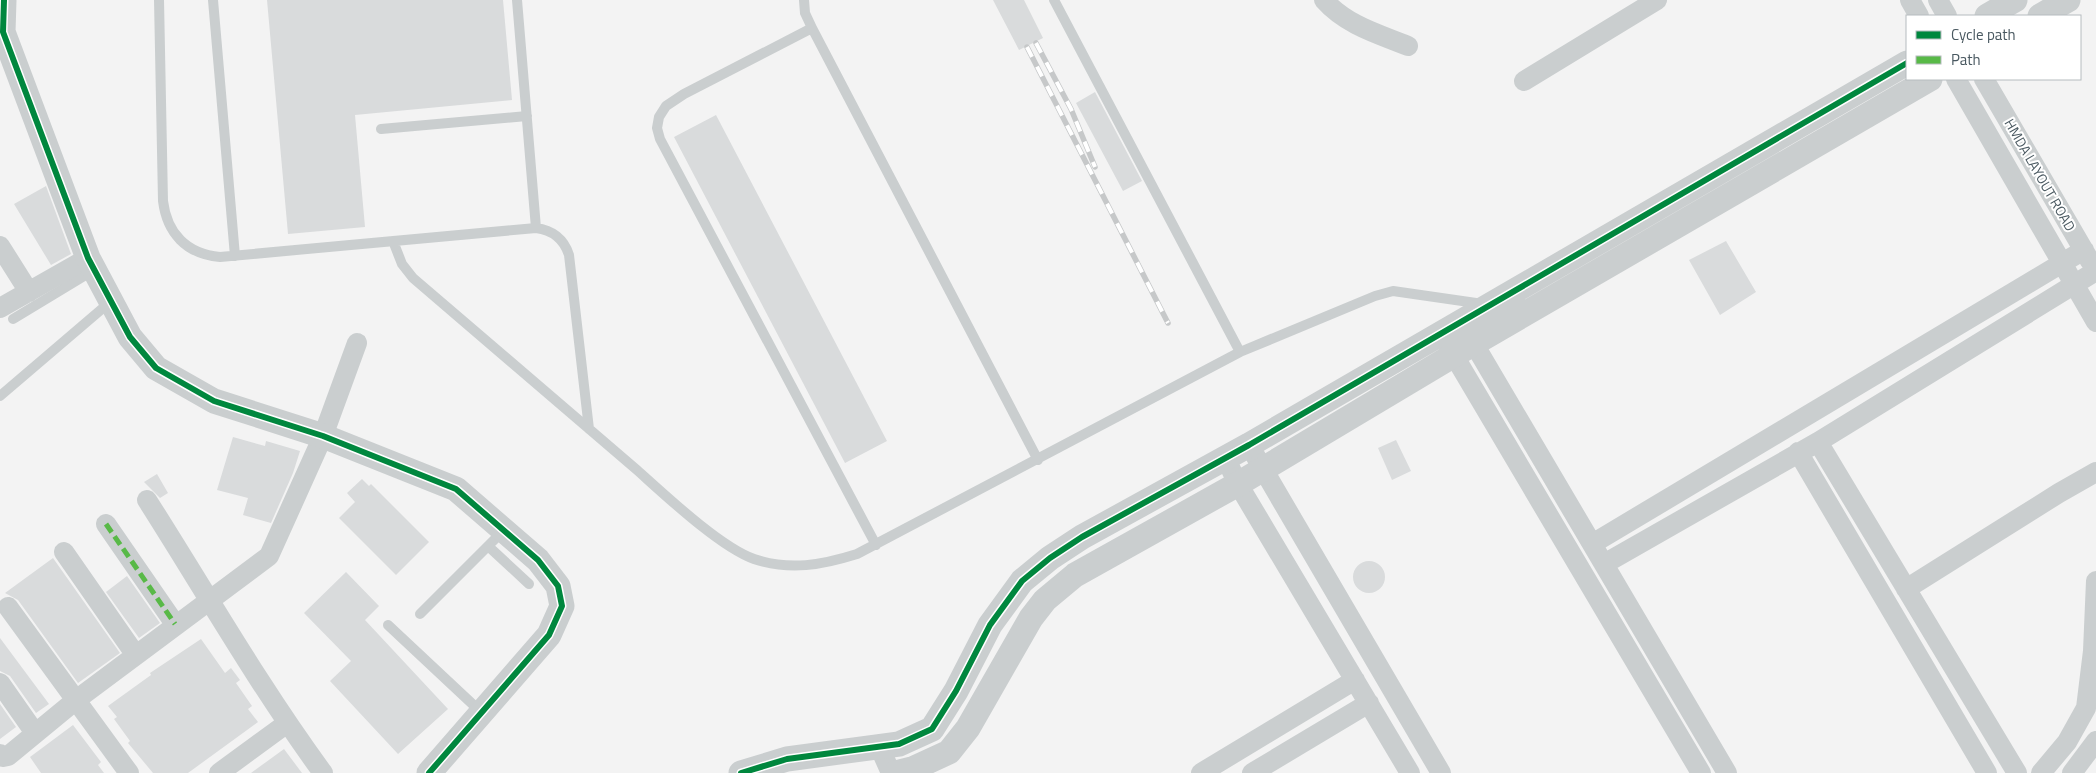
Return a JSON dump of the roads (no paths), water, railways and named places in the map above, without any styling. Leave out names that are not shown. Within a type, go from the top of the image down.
[{"type":"street","points":[[4,0],[2,34],[91,264],[130,337],[156,368],[214,402],[323,436],[456,489],[496,537],[538,560],[558,586],[562,606],[549,635],[430,773]]},
{"type":"street","points":[[1324,0],[1336,13],[1366,29],[1408,46]]},
{"type":"street","points":[[1524,81],[1657,0]]},
{"type":"street","points":[[1910,0],[1918,15]]},
{"type":"street","points":[[1938,0],[1946,15]]},
{"type":"street","points":[[1989,15],[2015,0]]},
{"type":"street","points":[[2042,15],[2068,0]]},
{"type":"street","points":[[741,773],[787,759],[889,745],[932,729],[956,691],[990,625],[1022,581],[1050,558],[1082,537],[1249,445],[1906,64]]},
{"type":"street","points":[[889,745],[904,772],[949,752],[968,728],[1031,618],[1045,600],[1093,563],[1238,484],[1464,349],[1928,80]]},
{"type":"street","points":[[1957,80],[2096,322]]},
{"type":"street","name":"HMDA LAYOUT ROAD","points":[[1985,80],[2096,272]]},
{"type":"street","points":[[0,246],[29,292]]},
{"type":"street","points":[[1592,544],[2084,250]]},
{"type":"street","points":[[6,314],[29,292],[91,264]]},
{"type":"street","points":[[1604,564],[1826,436],[2096,272]]},
{"type":"street","points":[[1451,328],[1592,544],[1727,773]]},
{"type":"street","points":[[0,754],[8,756],[136,654],[269,556],[323,436],[357,342]]},
{"type":"street","points":[[1464,349],[1701,773]]},
{"type":"street","points":[[1820,409],[1826,436],[1906,589],[2017,773]]},
{"type":"street","points":[[1249,445],[1441,773]]},
{"type":"street","points":[[1798,452],[1988,773]]},
{"type":"street","points":[[1225,457],[1238,484],[1410,773]]},
{"type":"street","points":[[1906,589],[2059,493],[2096,472]]},
{"type":"street","points":[[147,500],[210,598],[286,724],[322,773]]},
{"type":"street","points":[[106,524],[176,624]]},
{"type":"street","points":[[64,552],[136,654]]},
{"type":"street","points":[[2041,773],[2066,742],[2086,708],[2093,651],[2096,581]]},
{"type":"street","points":[[8,607],[129,773]]},
{"type":"street","points":[[1201,773],[1355,680]]},
{"type":"street","points":[[0,683],[36,733]]},
{"type":"street","points":[[1252,773],[1369,703]]},
{"type":"street","points":[[219,773],[286,724]]},
{"type":"street","points":[[1970,743],[1993,733]]},
{"type":"street","points":[[2072,773],[2096,741]]},
{"type":"lane","points":[[159,0],[164,213],[175,236],[196,253],[214,257],[536,228],[555,234],[567,248],[569,255],[589,429]]},
{"type":"lane","points":[[213,0],[235,256]]},
{"type":"lane","points":[[518,0],[536,228]]},
{"type":"lane","points":[[804,0],[805,13],[812,28],[1038,460]]},
{"type":"lane","points":[[1054,0],[1240,352]]},
{"type":"lane","points":[[812,28],[684,94],[662,110],[657,128],[660,139],[876,545]]},
{"type":"lane","points":[[381,129],[527,116]]},
{"type":"lane","points":[[393,241],[402,264],[413,278],[728,545],[753,559],[782,565],[809,567],[841,559],[876,545],[1240,352],[1376,296],[1393,292],[1490,305]]},
{"type":"lane","points":[[6,314],[91,264]]},
{"type":"lane","points":[[0,396],[110,302]]},
{"type":"lane","points":[[420,614],[496,537],[529,584]]},
{"type":"lane","points":[[388,625],[482,713]]},
{"type":"railway","points":[[1036,43],[1071,109],[1095,167]]},
{"type":"railway","points":[[1027,47],[1168,323]]}]
